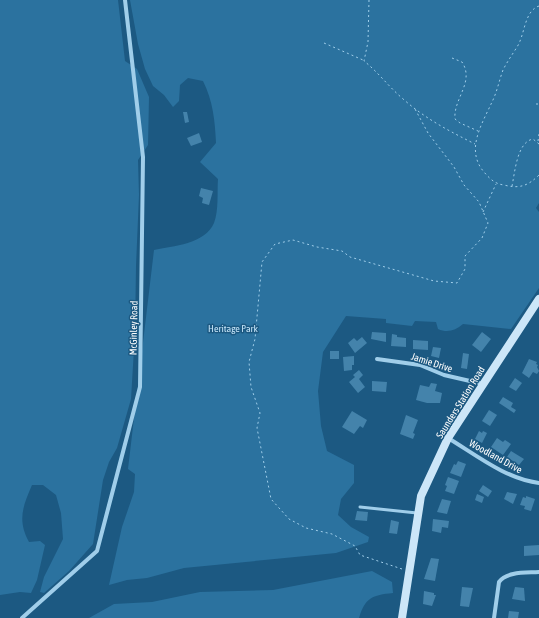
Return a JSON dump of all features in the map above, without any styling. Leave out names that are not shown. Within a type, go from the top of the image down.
[{"type":"street","name":"McGinley Road","points":[[22,618],[97,551],[140,387],[143,157],[125,0]]},
{"type":"street","name":"Saunders Station Road","points":[[402,618],[421,496],[448,438],[539,300]]},
{"type":"street","name":"Jamie Drive","points":[[377,359],[420,365],[444,375],[483,384]]},
{"type":"street","name":"Woodland Drive","points":[[448,438],[494,466],[526,482],[539,483]]},
{"type":"street","points":[[494,618],[499,582],[502,578],[508,574],[539,572]]},
{"type":"lane","points":[[360,507],[419,513]]},
{"type":"path","points":[[364,61],[368,42],[369,0]]},
{"type":"path","points":[[539,6],[530,12],[524,33],[503,70],[493,101],[479,131],[476,144],[476,157],[480,167],[496,184],[517,188],[526,185],[539,175]]},
{"type":"path","points":[[324,43],[364,61],[375,70],[401,98],[415,109],[432,121],[476,144]]},
{"type":"path","points":[[452,58],[462,62],[466,74],[466,84],[455,120],[479,131]]},
{"type":"path","points":[[410,571],[360,555],[355,546],[332,534],[306,528],[289,520],[271,499],[257,428],[260,413],[251,387],[249,362],[255,339],[262,262],[275,244],[293,240],[317,247],[342,251],[350,256],[412,273],[434,282],[457,283],[465,269],[465,256],[482,238],[488,223],[479,202],[464,185],[454,167],[428,133],[415,109]]},
{"type":"path","points":[[539,134],[539,144]]},
{"type":"path","points":[[512,187],[516,167],[524,144],[527,140],[533,139],[538,141]]},
{"type":"path","points":[[483,212],[496,184]]},
{"type":"green space","points":[[0,0],[118,0],[125,61],[137,69],[149,97],[148,145],[138,160],[139,195],[135,332],[131,399],[117,448],[109,462],[103,480],[93,544],[69,571],[44,593],[40,592],[44,577],[63,539],[61,513],[56,495],[43,485],[32,485],[24,506],[22,520],[25,534],[29,542],[40,541],[45,545],[37,580],[31,593],[20,592],[0,595]]},
{"type":"green space","name":"Heritage Park","points":[[130,0],[539,0],[539,203],[536,208],[539,212],[539,288],[511,329],[463,324],[454,330],[445,331],[438,329],[436,322],[415,321],[412,326],[386,323],[386,319],[346,316],[323,352],[318,391],[321,426],[327,451],[354,465],[354,483],[341,499],[338,515],[351,527],[369,537],[368,542],[336,553],[184,568],[147,578],[127,580],[109,585],[122,527],[134,492],[135,474],[128,469],[154,250],[188,243],[204,236],[210,230],[216,218],[218,201],[218,179],[200,162],[216,143],[213,111],[203,81],[188,78],[180,85],[179,101],[173,107],[164,95],[153,86],[145,69],[138,44]]},
{"type":"green space","points":[[372,571],[392,582],[393,593],[380,595],[370,599],[361,611],[359,618],[89,618],[114,604],[152,602],[200,592],[273,590]]},
{"type":"building","points":[[183,112],[187,112],[189,122],[185,123]]},
{"type":"building","points":[[199,133],[202,142],[191,146],[187,138]]},
{"type":"building","points":[[201,188],[213,191],[209,205],[202,203],[203,198],[199,196]]},
{"type":"building","points":[[372,332],[386,333],[386,342],[371,339]]},
{"type":"building","points":[[482,332],[491,339],[481,352],[472,345]]},
{"type":"building","points":[[392,334],[397,335],[397,337],[406,338],[406,347],[391,346]]},
{"type":"building","points":[[362,337],[367,343],[355,353],[348,343],[354,338],[357,341]]},
{"type":"building","points":[[413,340],[428,341],[428,350],[413,349]]},
{"type":"building","points":[[433,347],[441,348],[439,358],[431,356]]},
{"type":"building","points":[[330,351],[339,351],[339,359],[330,359]]},
{"type":"building","points":[[463,353],[469,354],[467,369],[461,368]]},
{"type":"building","points":[[354,356],[354,365],[352,365],[352,370],[344,371],[343,357]]},
{"type":"building","points":[[529,359],[537,362],[536,364],[538,365],[537,367],[539,371],[537,374],[533,372],[529,378],[522,373]]},
{"type":"building","points":[[359,370],[363,375],[359,379],[365,387],[358,393],[349,382],[355,377],[353,375]]},
{"type":"building","points":[[515,378],[522,383],[516,391],[509,387]]},
{"type":"building","points":[[372,381],[387,382],[386,392],[372,391]]},
{"type":"building","points":[[431,383],[437,384],[435,391],[442,393],[440,403],[427,403],[416,400],[420,385],[429,387]]},
{"type":"building","points":[[503,397],[513,403],[511,407],[516,410],[514,413],[499,403]]},
{"type":"building","points":[[489,410],[497,415],[490,426],[482,421]]},
{"type":"building","points":[[352,411],[367,420],[363,428],[360,426],[354,434],[342,427]]},
{"type":"building","points":[[406,415],[418,420],[413,433],[415,434],[413,439],[400,434]]},
{"type":"building","points":[[479,431],[482,433],[483,431],[487,433],[482,443],[475,439]]},
{"type":"building","points":[[497,438],[503,442],[505,440],[511,444],[503,455],[491,447]]},
{"type":"building","points":[[511,451],[524,459],[519,465],[507,457]]},
{"type":"building","points":[[458,461],[466,464],[461,477],[450,473],[454,464],[456,465]]},
{"type":"building","points":[[448,477],[459,481],[454,494],[445,491],[447,486],[445,485]]},
{"type":"building","points":[[483,485],[492,491],[488,497],[479,491]]},
{"type":"building","points":[[507,492],[517,494],[513,504],[504,499]]},
{"type":"building","points":[[477,494],[484,497],[482,503],[475,500]]},
{"type":"building","points":[[526,496],[535,499],[531,511],[524,509],[525,506],[520,505],[523,497],[526,498]]},
{"type":"building","points":[[442,499],[451,501],[447,514],[437,512]]},
{"type":"building","points":[[357,511],[368,512],[367,521],[355,520]]},
{"type":"building","points":[[433,519],[449,521],[448,528],[442,527],[441,533],[432,531]]},
{"type":"building","points":[[391,520],[399,522],[397,534],[389,533]]},
{"type":"building","points":[[539,545],[539,555],[524,556],[524,546]]},
{"type":"building","points":[[431,558],[439,559],[435,581],[424,579]]},
{"type":"building","points":[[462,587],[473,588],[469,607],[460,606]]},
{"type":"building","points":[[515,587],[524,588],[525,601],[512,599]]},
{"type":"building","points":[[424,591],[434,593],[434,595],[436,595],[432,606],[423,604]]},
{"type":"building","points":[[509,611],[519,612],[518,618],[508,618]]}]
